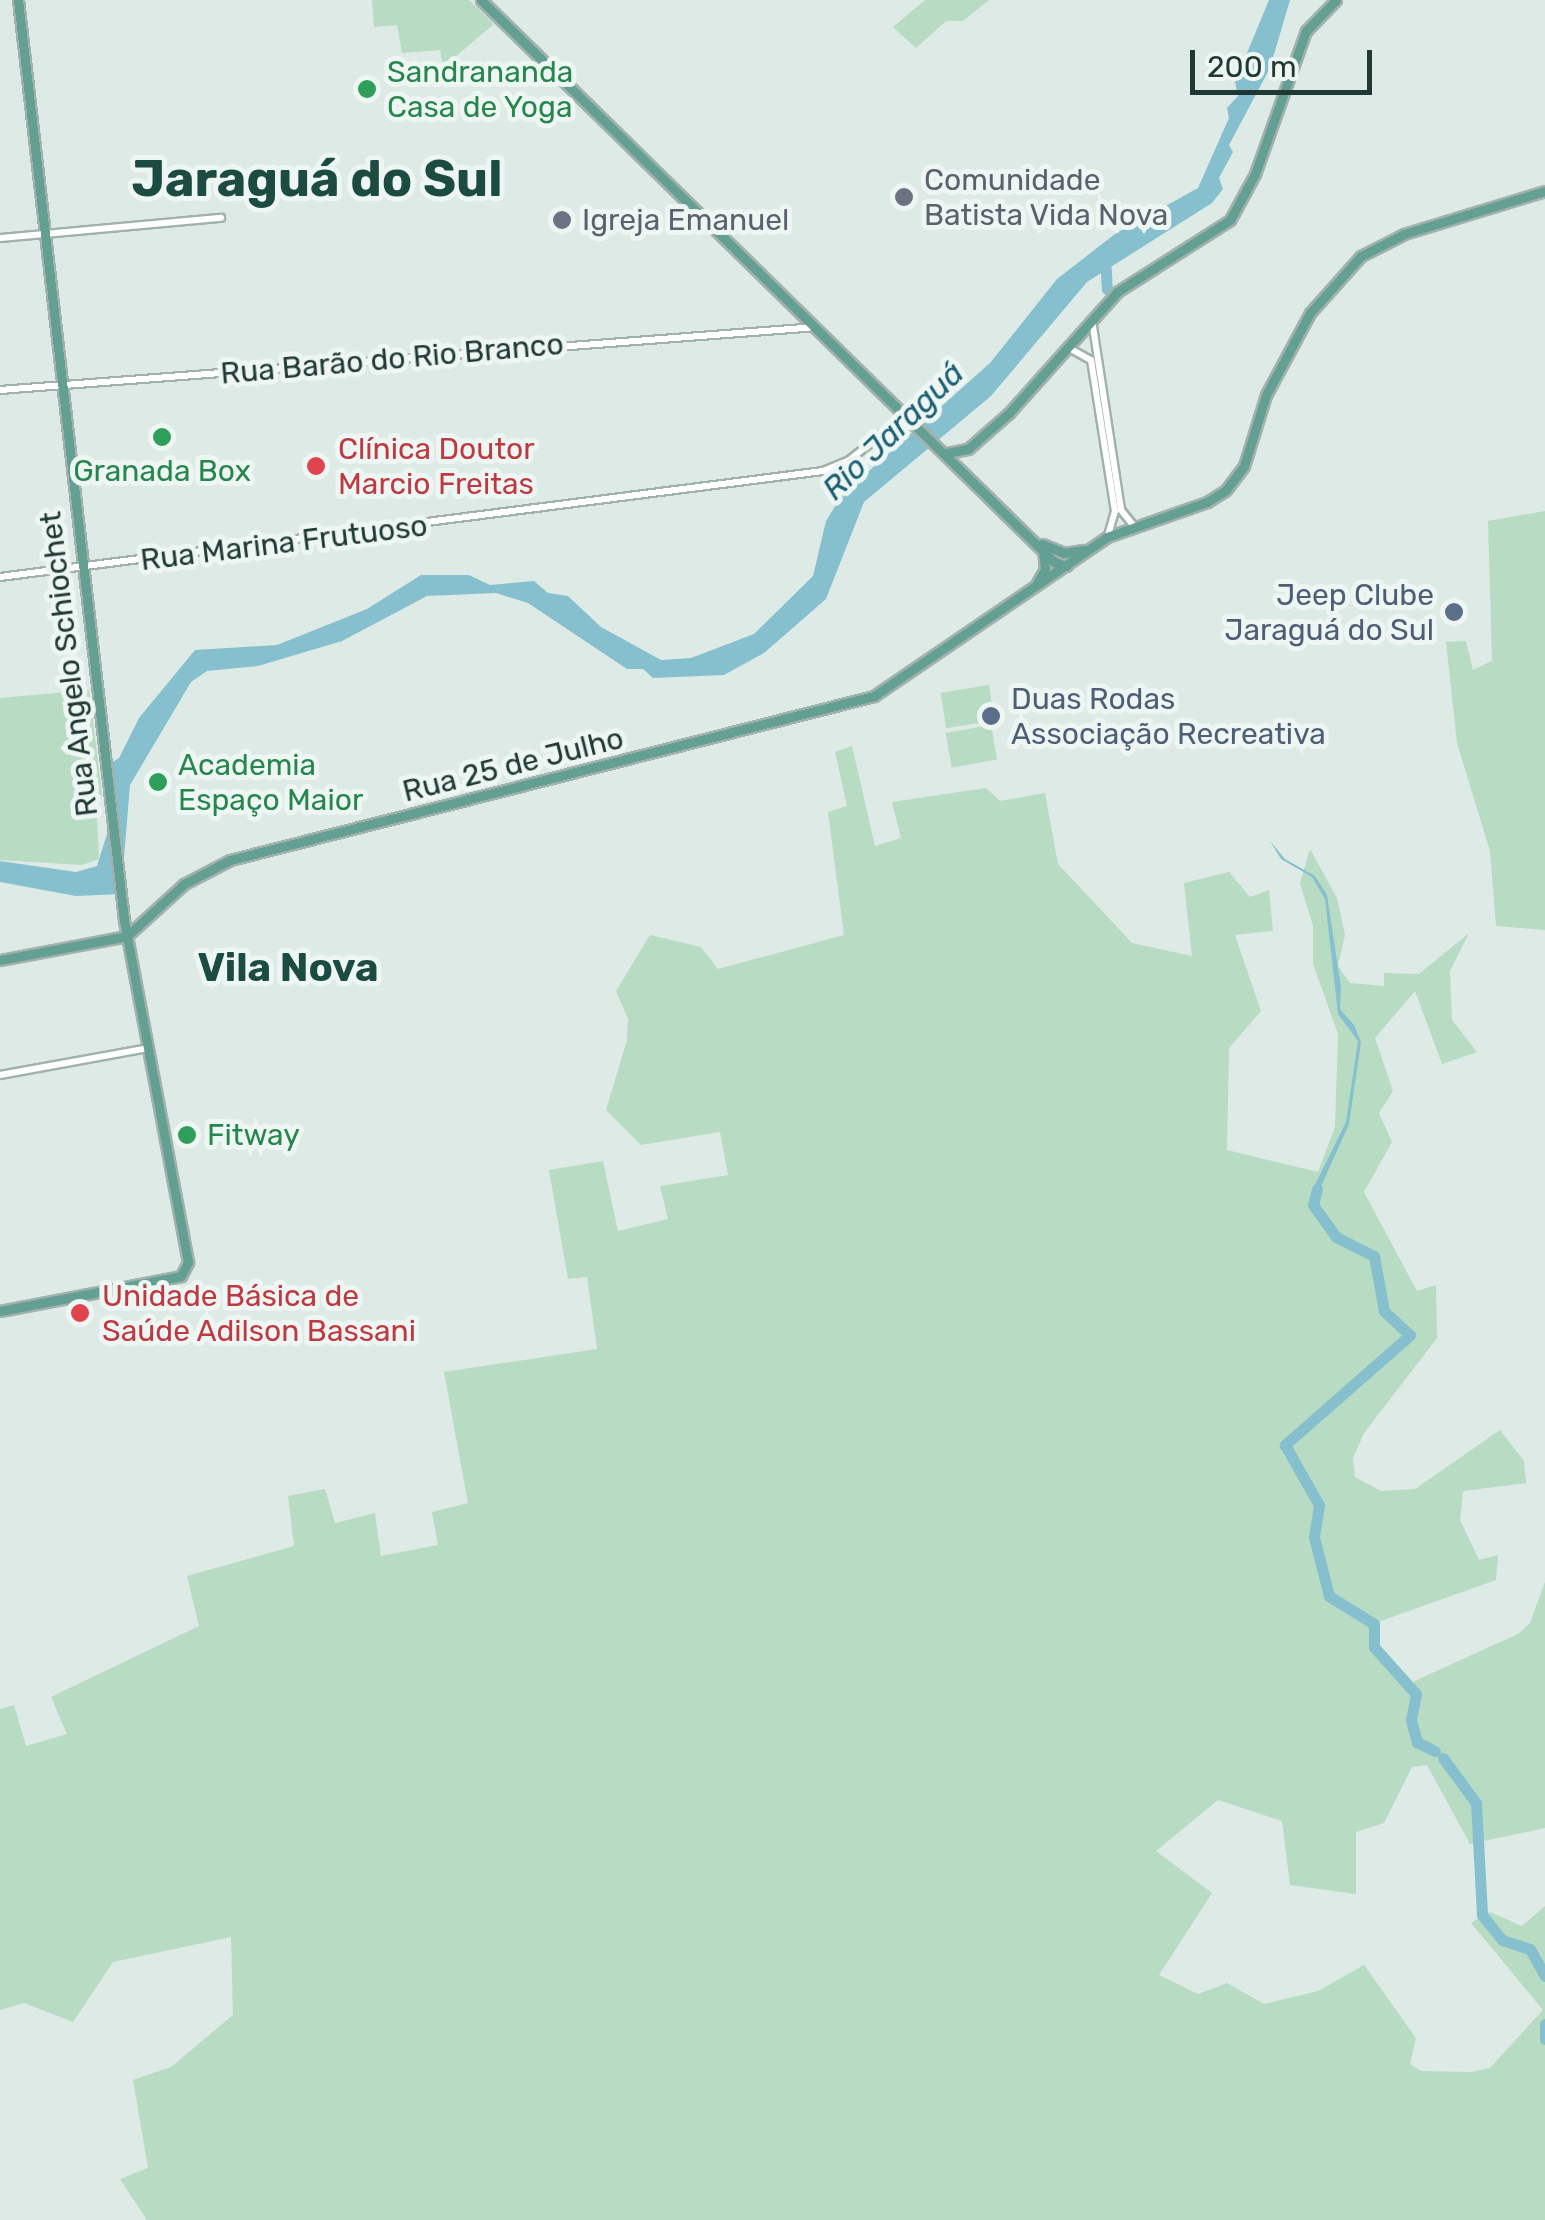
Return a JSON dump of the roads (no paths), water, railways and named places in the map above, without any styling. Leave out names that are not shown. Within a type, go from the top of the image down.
[{"type":"main road","name":"Rua Angelo Schiochet","points":[[18,0],[127,936]]},
{"type":"main road","points":[[481,0],[1042,549],[1066,566]]},
{"type":"main road","points":[[944,451],[968,448],[1068,348],[1116,292],[1207,240],[1238,210],[1306,31],[1336,0]]},
{"type":"main road","name":"Rua 25 de Julho","points":[[127,936],[184,884],[230,860],[860,703],[1108,536],[1208,502],[1234,481],[1288,352],[1321,296],[1361,256],[1404,234],[1545,191]]},
{"type":"main road","points":[[968,448],[970,476]]},
{"type":"main road","points":[[1031,537],[1064,553],[1094,546]]},
{"type":"main road","points":[[1034,588],[1045,569],[1042,549]]},
{"type":"main road","points":[[0,960],[127,936],[187,1269],[180,1276],[0,1312]]},
{"type":"street","points":[[0,238],[221,218]]},
{"type":"street","points":[[784,330],[796,322],[799,310]]},
{"type":"street","points":[[1092,317],[1121,510],[1137,524]]},
{"type":"street","name":"Rua Barão do Rio Branco","points":[[0,390],[818,327]]},
{"type":"street","points":[[1068,348],[1092,360],[1116,519],[1108,536]]},
{"type":"street","name":"Rua Marina Frutuoso","points":[[0,577],[823,471],[848,461],[910,417]]},
{"type":"street","points":[[0,1075],[148,1048]]},
{"type":"water","points":[[1269,0],[1290,0],[1270,68],[1229,145],[1233,152],[1219,178],[1223,189],[1212,203],[1087,282],[991,396],[864,502],[826,599],[764,653],[724,675],[653,678],[643,669],[627,669],[528,603],[496,593],[427,596],[342,641],[258,666],[207,671],[191,682],[130,785],[121,894],[76,896],[0,882],[0,861],[76,872],[97,866],[107,834],[106,766],[119,758],[139,718],[195,650],[277,645],[367,609],[421,575],[469,575],[490,585],[534,581],[548,593],[568,596],[601,627],[661,660],[691,658],[754,634],[813,576],[826,521],[842,495],[990,363],[1057,279],[1115,234],[1198,188],[1229,118],[1227,108],[1238,96],[1235,82]]},
{"type":"water","points":[[1270,841],[1285,859],[1315,876],[1327,895],[1341,987],[1340,1009],[1354,1025],[1361,1042],[1349,1124],[1314,1202],[1311,1193],[1346,1122],[1358,1041],[1338,1014],[1325,899],[1312,877],[1281,859]]},
{"type":"waterway","points":[[1105,254],[1107,289]]},
{"type":"waterway","points":[[1317,1189],[1313,1205],[1336,1237],[1374,1256],[1384,1311],[1410,1335],[1285,1445],[1319,1505],[1314,1537],[1329,1596],[1374,1624],[1374,1647],[1416,1694],[1411,1720],[1417,1742],[1435,1751]]},
{"type":"waterway","points":[[1443,1758],[1476,1803],[1482,1915],[1502,1940],[1530,1949],[1545,1976]]},
{"type":"waterway","points":[[1545,2024],[1545,2039]]},
{"type":"place","name":"Sandrananda Casa de Yoga","points":[[367,89]]},
{"type":"place","name":"Comunidade Batista Vida Nova","points":[[904,197]]},
{"type":"place","name":"Igreja Emanuel","points":[[562,220]]},
{"type":"place","name":"Granada Box","points":[[162,437]]},
{"type":"place","name":"Clínica Doutor Marcio Freitas","points":[[316,466]]},
{"type":"place","name":"Jeep Clube Jaraguá do Sul","points":[[1454,612]]},
{"type":"place","name":"Duas Rodas Associação Recreativa","points":[[991,716]]},
{"type":"place","name":"Academia Espaço Maior","points":[[158,782]]},
{"type":"place","name":"Fitway","points":[[187,1135]]},
{"type":"place","name":"Unidade Básica de Saúde Adilson Bassani","points":[[80,1313]]},
{"type":"district","name":"Jaraguá do Sul","points":[[317,180]]},
{"type":"district","name":"Vila Nova","points":[[288,968]]},
{"type":"water label","name":"Rio Jaraguá","points":[[893,431]]}]
